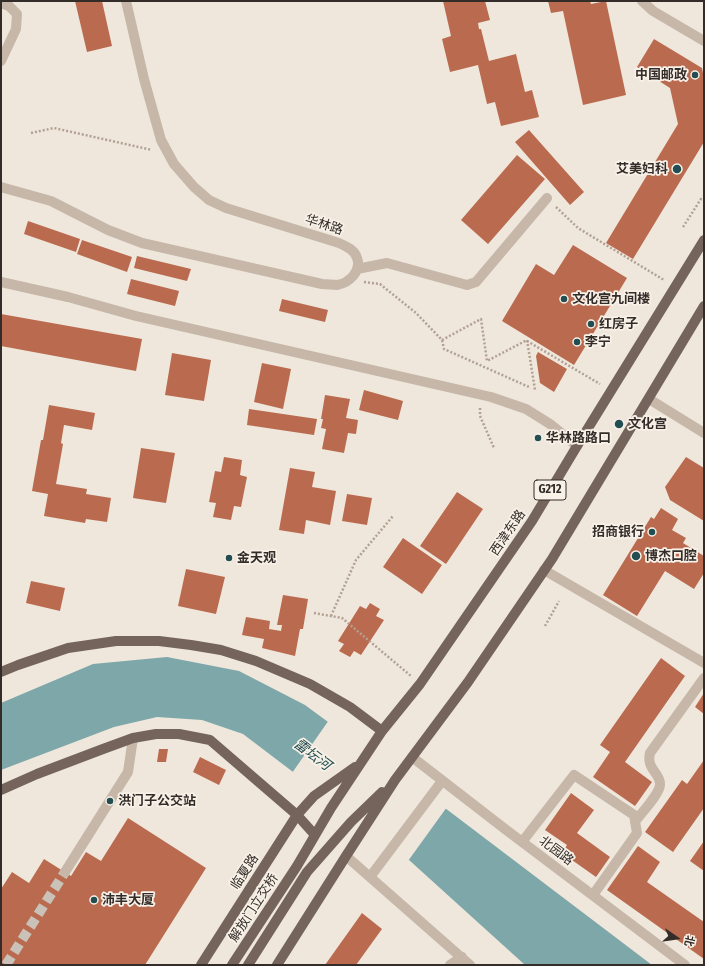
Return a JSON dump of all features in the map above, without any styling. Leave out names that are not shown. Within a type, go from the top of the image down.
[{"type":"main road","name":"西津东路","points":[[331,808],[382,731],[420,684],[532,522],[611,390],[704,240]]},
{"type":"main road","name":"G212","points":[[398,777],[468,682],[544,570],[704,306]]},
{"type":"main road","points":[[1,672],[18,664],[68,648],[116,641],[159,641],[191,644],[221,650],[256,661],[310,684],[350,707],[382,731]]},
{"type":"main road","points":[[1,790],[66,763],[133,738],[156,734],[179,734],[210,740],[297,815],[315,835]]},
{"type":"main road","name":"临夏路","points":[[201,965],[297,815],[314,796],[360,764]]},
{"type":"main road","points":[[278,965],[346,856],[398,777]]},
{"type":"main road","name":"解放门立交桥","points":[[248,965],[307,872],[351,822],[398,777]]},
{"type":"main road","name":"解放门立交桥","points":[[232,965],[297,866],[331,808]]},
{"type":"street","name":"华林路","points":[[126,1],[144,79],[161,140],[174,164],[194,187],[209,200],[226,208],[339,243],[350,249],[358,259],[357,269]]},
{"type":"street","points":[[642,1],[653,11],[704,41]]},
{"type":"street","points":[[1,3],[9,6],[17,14],[16,29],[1,61]]},
{"type":"street","points":[[1,187],[51,201],[108,230],[142,243],[322,284],[338,285],[350,280],[357,269],[387,263],[467,285],[476,282],[547,198]]},
{"type":"street","points":[[1,282],[68,297],[136,316],[479,394],[526,409],[550,424],[577,446]]},
{"type":"street","points":[[649,399],[704,433]]},
{"type":"street","points":[[544,570],[704,663]]},
{"type":"street","points":[[635,822],[657,793],[660,785],[658,778],[649,763],[650,753],[704,678]]},
{"type":"street","points":[[65,872],[128,772],[133,738]]},
{"type":"street","name":"北园路","points":[[412,757],[685,965]]},
{"type":"street","points":[[522,842],[574,775],[634,815],[637,832],[593,895]]},
{"type":"street","points":[[370,877],[442,781]]},
{"type":"street","points":[[346,856],[470,965]]},
{"type":"street","points":[[450,965],[462,957]]},
{"type":"path","points":[[31,133],[54,128],[168,154]]},
{"type":"path","points":[[547,198],[578,228],[675,287]]},
{"type":"path","points":[[683,227],[701,199],[704,201]]},
{"type":"path","points":[[350,280],[380,284],[416,313],[442,340],[444,349],[529,387]]},
{"type":"path","points":[[442,340],[481,319],[487,361],[526,340]]},
{"type":"path","points":[[526,340],[611,390]]},
{"type":"path","points":[[526,340],[535,390]]},
{"type":"path","points":[[479,394],[480,416],[494,448]]},
{"type":"path","points":[[330,616],[356,560],[393,516]]},
{"type":"path","points":[[545,626],[559,601]]},
{"type":"path","points":[[314,613],[342,618],[420,684]]},
{"type":"water","name":"雷坛河","points":[[167,657],[239,671],[305,705],[445,808],[652,965],[525,965],[409,860],[243,734],[202,720],[157,717],[114,727],[1,770],[1,703],[93,664]]},
{"type":"pier","points":[[329,720],[447,807],[408,861],[292,773]]},
{"type":"building","points":[[75,1],[102,1],[112,46],[87,52]]},
{"type":"building","points":[[443,1],[485,1],[490,20],[478,23],[479,29],[481,29],[489,61],[516,54],[525,92],[532,90],[539,117],[501,126],[495,102],[487,104],[478,65],[450,72],[442,39],[451,36]]},
{"type":"building","points":[[548,1],[590,1],[591,4],[606,1],[626,95],[583,105],[563,11],[551,13]]},
{"type":"building","points":[[654,39],[702,68],[704,78],[704,142],[633,259],[606,243],[678,124],[670,88],[637,67]]},
{"type":"building","points":[[529,130],[584,192],[570,205],[515,142]]},
{"type":"building","points":[[517,155],[545,179],[488,244],[461,220]]},
{"type":"building","points":[[28,221],[80,239],[76,252],[24,234]]},
{"type":"building","points":[[82,240],[132,257],[127,272],[77,254]]},
{"type":"building","name":"文化宫九间楼","points":[[573,245],[627,278],[574,365],[502,321],[536,264],[554,275]]},
{"type":"building","points":[[137,256],[191,269],[187,281],[134,268]]},
{"type":"building","points":[[131,279],[179,291],[175,306],[127,294]]},
{"type":"building","points":[[282,299],[328,310],[325,322],[279,311]]},
{"type":"building","points":[[1,314],[142,339],[136,371],[1,346]]},
{"type":"building","points":[[538,352],[567,369],[554,392],[540,383],[536,356]]},
{"type":"building","points":[[172,353],[211,360],[204,401],[165,395]]},
{"type":"building","points":[[262,363],[291,369],[283,409],[254,402]]},
{"type":"building","points":[[364,390],[403,401],[398,420],[359,410]]},
{"type":"building","points":[[325,395],[350,399],[346,418],[358,420],[356,434],[348,433],[344,453],[322,449],[326,429],[321,428]]},
{"type":"building","points":[[49,405],[95,413],[92,430],[64,425],[61,443],[63,444],[56,484],[87,489],[86,494],[111,498],[107,522],[86,519],[85,523],[44,516],[48,494],[32,491]]},
{"type":"building","points":[[249,409],[317,419],[314,435],[247,425]]},
{"type":"building","points":[[141,448],[175,453],[166,503],[133,498]]},
{"type":"building","points":[[224,457],[242,460],[240,475],[247,477],[241,507],[234,506],[231,520],[213,517],[216,503],[209,502],[215,471],[221,472]]},
{"type":"building","points":[[686,457],[704,468],[704,521],[670,500],[665,487]]},
{"type":"building","points":[[290,468],[315,472],[312,487],[336,491],[330,525],[306,520],[304,534],[279,530]]},
{"type":"building","points":[[457,492],[483,509],[446,564],[420,546]]},
{"type":"building","points":[[347,494],[372,498],[367,525],[342,521]]},
{"type":"building","points":[[661,508],[678,519],[672,530],[686,538],[683,543],[704,556],[704,573],[694,589],[665,571],[637,616],[603,595],[651,517],[654,519]]},
{"type":"building","points":[[403,538],[442,565],[422,594],[383,567]]},
{"type":"building","points":[[186,569],[225,577],[216,614],[178,606]]},
{"type":"building","points":[[31,581],[65,588],[60,611],[26,603]]},
{"type":"building","points":[[283,595],[308,599],[303,629],[300,629],[295,656],[262,648],[264,639],[242,635],[246,617],[270,621],[269,629],[281,631],[282,625],[277,625]]},
{"type":"building","points":[[370,603],[380,609],[376,616],[384,620],[361,655],[354,651],[350,657],[339,651],[344,644],[338,641],[360,606],[366,609]]},
{"type":"building","points":[[661,658],[685,676],[625,762],[652,782],[635,806],[593,777],[610,752],[600,745]]},
{"type":"building","points":[[704,693],[704,714],[695,707]]},
{"type":"building","points":[[159,749],[168,749],[166,762],[157,762]]},
{"type":"building","points":[[200,757],[226,770],[219,785],[193,772]]},
{"type":"building","points":[[704,760],[704,808],[673,852],[645,832],[682,780],[687,784]]},
{"type":"building","points":[[571,793],[594,810],[577,833],[610,857],[596,877],[562,853],[567,845],[545,830]]},
{"type":"building","name":"沛丰大厦","points":[[128,818],[206,868],[145,965],[1,965],[1,889],[12,872],[29,883],[44,859],[71,876],[86,852],[101,861]]},
{"type":"building","points":[[704,841],[704,871],[690,861]]},
{"type":"building","points":[[638,846],[660,862],[647,882],[704,922],[704,959],[607,890]]},
{"type":"building","points":[[362,913],[382,929],[356,965],[325,965]]},
{"type":"tunnel","points":[[6,965],[65,872]]},
{"type":"place","name":"中国邮政","points":[[695,75]]},
{"type":"place","name":"艾美妇科","points":[[677,169]]},
{"type":"place","name":"文化宫九间楼","points":[[564,299]]},
{"type":"place","name":"红房子","points":[[591,324]]},
{"type":"place","name":"李宁","points":[[577,342]]},
{"type":"place","name":"文化宫","points":[[619,424]]},
{"type":"place","name":"华林路路口","points":[[538,438]]},
{"type":"place","name":"招商银行","points":[[652,532]]},
{"type":"place","name":"博杰口腔","points":[[636,556]]},
{"type":"place","name":"金天观","points":[[229,558]]},
{"type":"place","name":"洪门子公交站","points":[[110,801]]},
{"type":"place","name":"沛丰大厦","points":[[94,900]]}]
